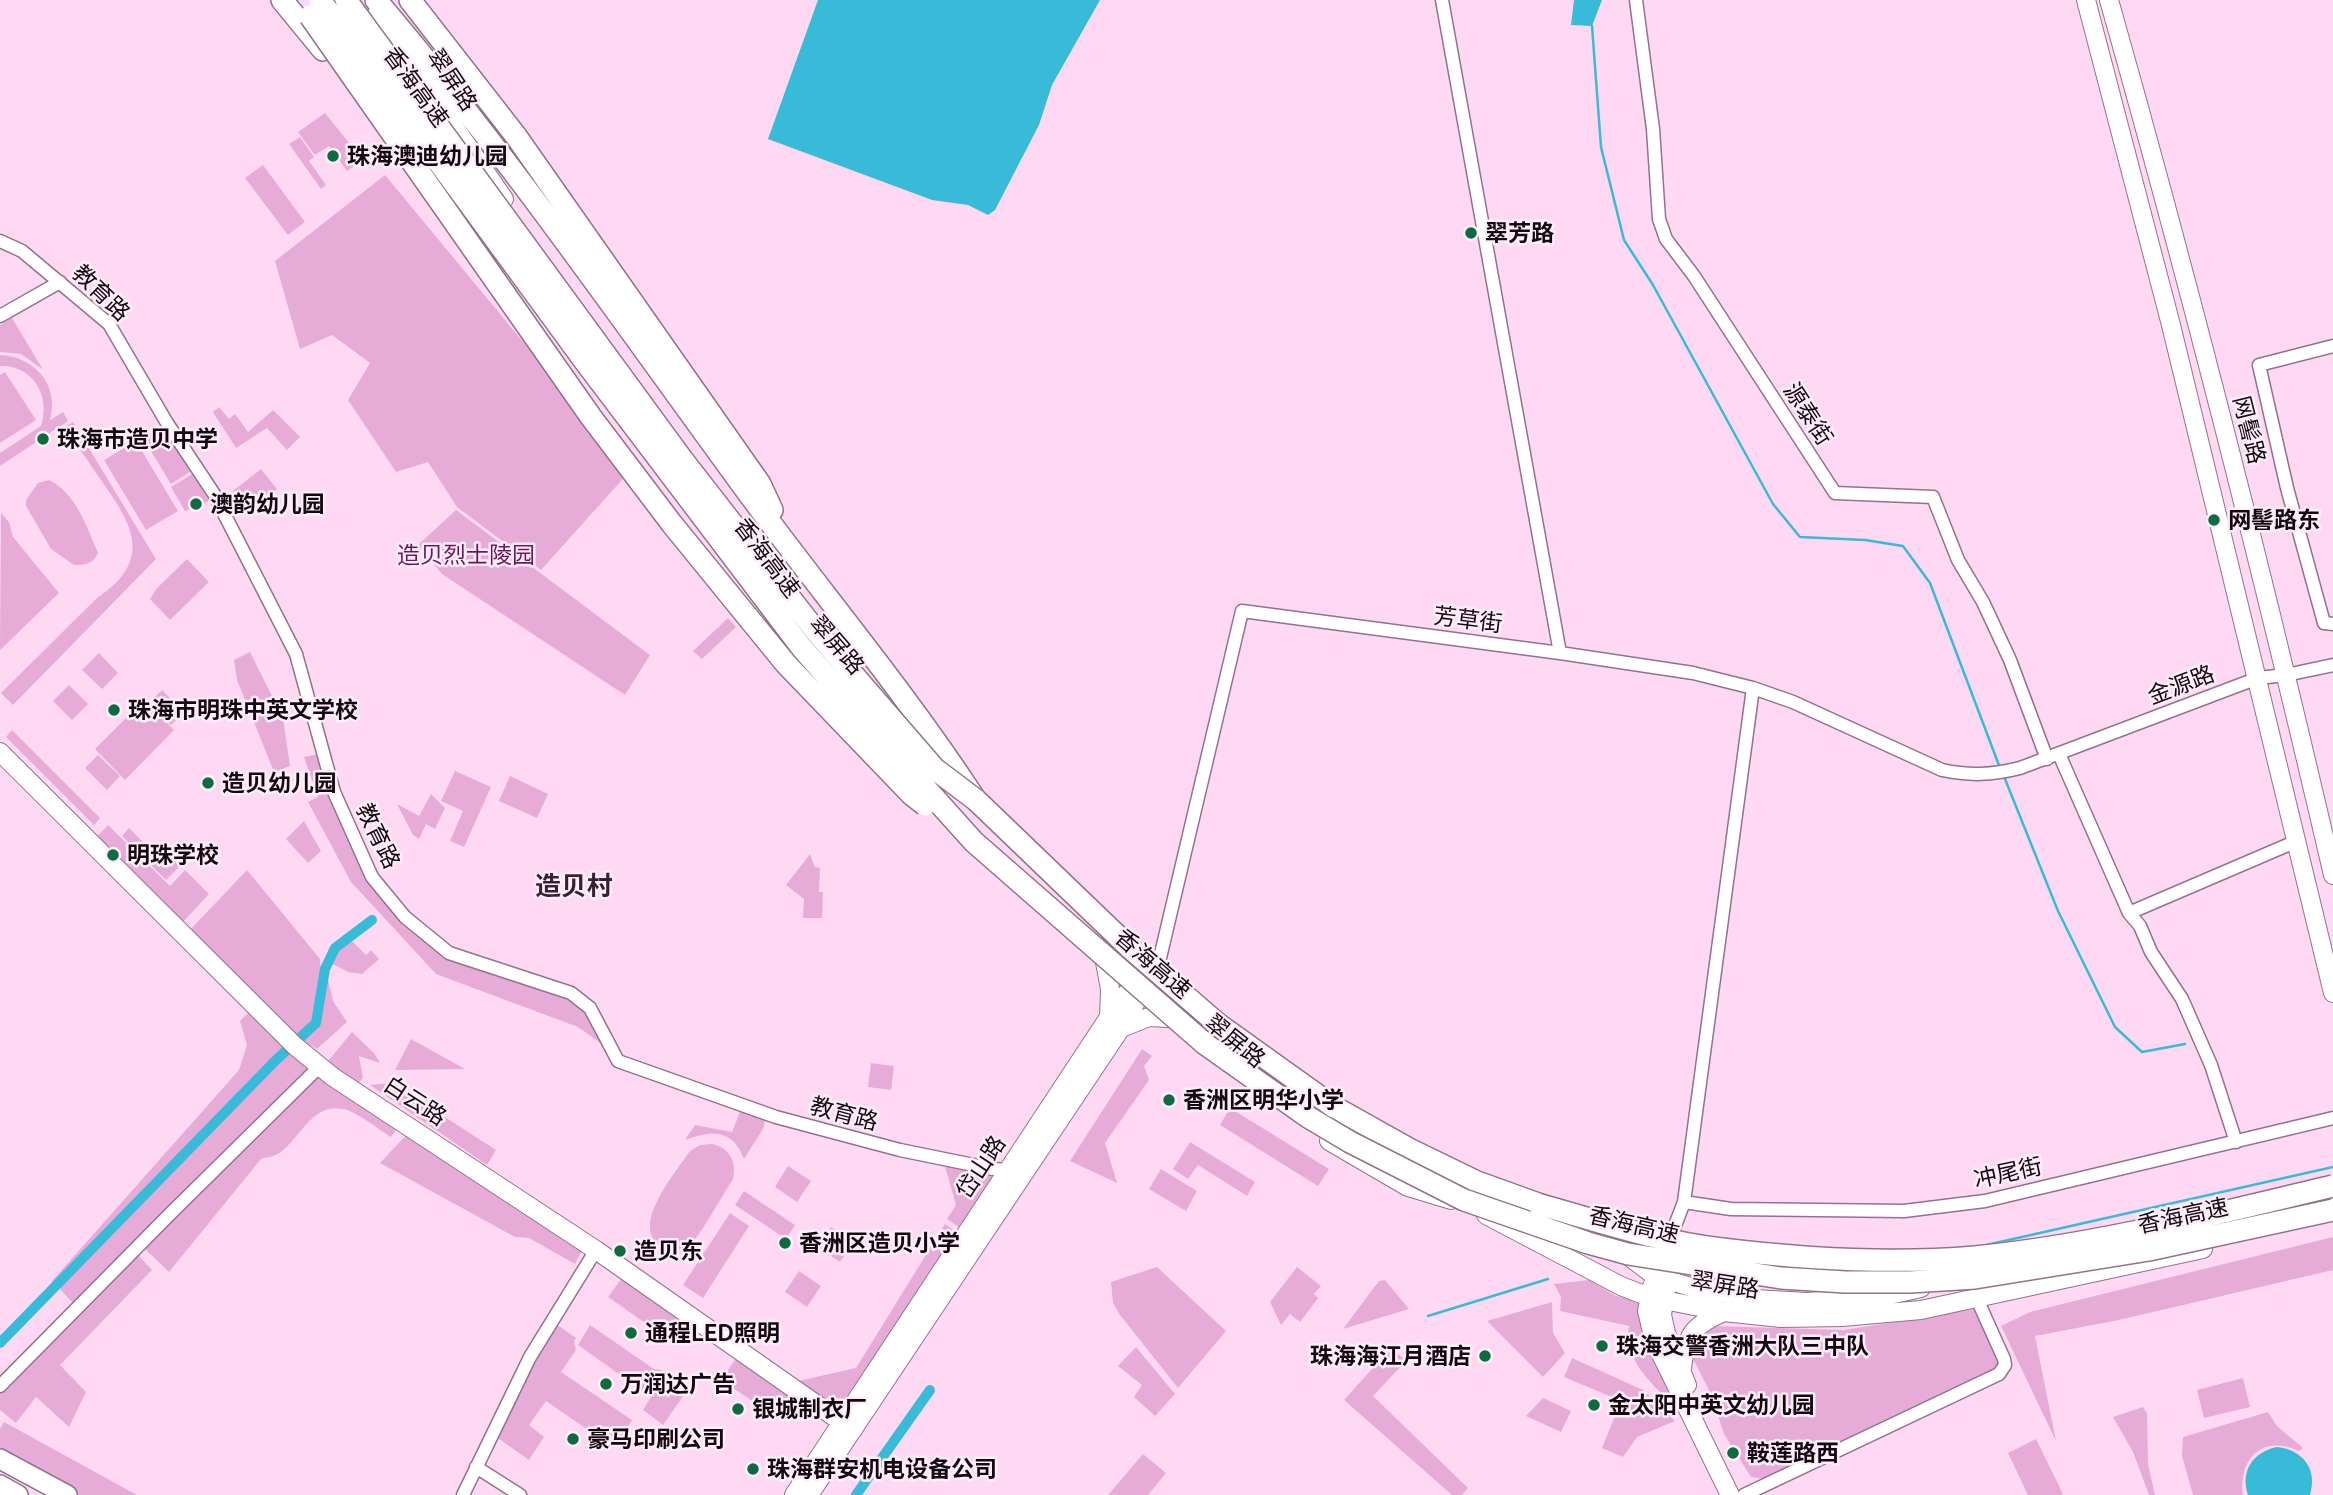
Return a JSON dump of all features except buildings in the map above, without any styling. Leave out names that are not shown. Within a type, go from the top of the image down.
[{"type":"highway","points":[[282,0],[385,131]]},
{"type":"highway","name":"香海高速","points":[[346,0],[682,459],[790,600],[936,769],[976,800],[1129,947],[1218,1024],[1334,1107],[1409,1149],[1477,1182],[1538,1204],[1659,1237],[1720,1249],[1846,1260],[1975,1257],[2146,1230],[2333,1186]]},
{"type":"highway","points":[[376,0],[429,62],[568,244],[792,553],[937,742],[976,800]]},
{"type":"highway","points":[[410,0],[516,136],[760,484],[792,553]]},
{"type":"highway","points":[[310,4],[591,417],[673,524],[795,673],[912,795],[974,842]]},
{"type":"highway","name":"香海高速","points":[[310,4],[802,648],[974,842],[1205,1044],[1308,1117],[1350,1142],[1464,1200],[1628,1254],[1781,1278],[1845,1282],[1975,1278],[2149,1250],[2333,1210]]},
{"type":"main road","name":"翠屏路","points":[[367,0],[638,394],[776,571],[989,818],[1145,976],[1214,1033],[1276,1079],[1356,1131],[1475,1185],[1598,1233],[1661,1278],[1697,1289],[1807,1311],[2146,1242],[2333,1199]]},
{"type":"main road","points":[[2086,0],[2171,325],[2333,993]]},
{"type":"main road","name":"网髻路","points":[[2109,0],[2192,306],[2286,675],[2333,875]]},
{"type":"main road","name":"翠屏路","points":[[310,4],[651,454],[756,588],[897,752],[984,845],[1135,992],[1282,1110],[1363,1163],[1408,1187],[1468,1206],[1610,1280],[1657,1298],[1724,1312],[1921,1310],[1977,1300],[2333,1219]]},
{"type":"main road","points":[[385,131],[486,233]]},
{"type":"main road","name":"白云路","points":[[0,752],[294,1044],[320,1066],[596,1250],[847,1426]]},
{"type":"main road","points":[[1105,962],[1115,1023],[1149,1017],[1168,1018]]},
{"type":"main road","name":"岱山路","points":[[794,1495],[847,1426],[1145,976]]},
{"type":"main road","name":"岱山路","points":[[809,1495],[847,1426],[1009,1170],[1115,1023]]},
{"type":"main road","points":[[1661,1278],[1657,1298],[1647,1311],[1654,1339],[1730,1495]]},
{"type":"main road","points":[[1657,1298],[1666,1333],[1681,1372],[1742,1495]]},
{"type":"main road","points":[[1681,1372],[1684,1348],[1695,1327],[1724,1312]]},
{"type":"main road","points":[[0,1459],[67,1495]]},
{"type":"main road","points":[[0,1485],[18,1495]]},
{"type":"street","points":[[1441,0],[1560,653]]},
{"type":"street","name":"源泰街","points":[[1636,0],[1653,129],[1659,219],[1666,239],[1694,276],[1835,493],[1933,496],[1958,560],[1983,602],[2053,756]]},
{"type":"street","name":"教育路","points":[[0,241],[22,251],[109,324],[167,423],[214,495],[296,654],[334,792],[372,877],[405,917],[449,953],[570,993],[590,1008],[618,1061],[776,1117],[840,1135],[993,1169],[1009,1170]]},
{"type":"street","points":[[0,316],[60,282]]},
{"type":"street","points":[[2333,346],[2259,365],[2287,488],[2324,623],[2333,624]]},
{"type":"street","name":"芳草街","points":[[1145,976],[1159,962],[1241,611],[1693,673],[1753,688],[1793,702],[1942,771],[1968,775],[2002,772],[2053,756]]},
{"type":"street","name":"金源路","points":[[2053,756],[2258,678],[2333,665]]},
{"type":"street","points":[[1661,1278],[1684,1202],[1753,688]]},
{"type":"street","points":[[2053,756],[2129,913],[2140,926],[2151,952],[2182,999],[2211,1065],[2236,1142]]},
{"type":"street","points":[[2129,913],[2297,841]]},
{"type":"street","points":[[0,1386],[320,1066]]},
{"type":"street","name":"冲尾街","points":[[1684,1202],[1731,1209],[1904,1212],[1985,1201],[2333,1118]]},
{"type":"street","points":[[463,1495],[530,1357],[596,1250]]},
{"type":"street","points":[[1742,1495],[1999,1374],[2005,1365],[2004,1359],[1977,1300]]},
{"type":"street","points":[[477,1468],[520,1495]]},
{"type":"green space","points":[[325,113],[363,160],[347,171],[329,146],[315,155],[298,132]]},
{"type":"green space","points":[[300,137],[314,157],[309,161],[326,185],[321,189],[289,144]]},
{"type":"green space","points":[[263,165],[305,222],[288,235],[245,178]]},
{"type":"green space","points":[[385,175],[630,471],[541,570],[457,507],[428,462],[396,472],[348,400],[370,363],[332,335],[300,349],[275,261]]},
{"type":"green space","points":[[12,318],[42,369],[21,354],[0,352],[0,325]]},
{"type":"green space","points":[[0,355],[24,361],[42,375],[51,395],[50,420],[63,412],[68,421],[0,466],[0,453],[41,426],[43,404],[37,384],[22,371],[0,366]]},
{"type":"green space","points":[[5,372],[36,420],[0,443],[0,375]]},
{"type":"green space","points":[[219,407],[229,419],[235,414],[248,432],[273,410],[300,437],[287,450],[267,428],[236,448],[213,412]]},
{"type":"green space","points":[[73,422],[156,559],[13,705],[1,693],[115,583],[127,569],[132,554],[128,525],[120,509],[72,440],[60,430]]},
{"type":"green space","points":[[162,426],[190,472],[171,484],[143,438]]},
{"type":"green space","points":[[136,441],[178,511],[146,530],[104,460]]},
{"type":"green space","points":[[261,469],[277,489],[248,511],[233,491]]},
{"type":"green space","points":[[192,474],[209,501],[185,511],[171,487]]},
{"type":"green space","points":[[49,480],[66,493],[85,522],[98,553],[94,560],[74,565],[51,549],[26,506],[26,500],[38,483]]},
{"type":"green space","name":"造贝烈士陵园","points":[[456,510],[650,655],[625,695],[442,574],[418,545]]},
{"type":"green space","points":[[1,513],[9,522],[13,537],[59,593],[0,650]]},
{"type":"green space","points":[[187,559],[209,582],[170,620],[150,599],[156,589]]},
{"type":"green space","points":[[728,618],[736,627],[702,659],[693,651]]},
{"type":"green space","points":[[250,652],[283,718],[290,766],[274,772],[237,680],[234,660]]},
{"type":"green space","points":[[99,653],[118,673],[102,689],[82,670]]},
{"type":"green space","points":[[69,685],[88,704],[72,720],[53,701]]},
{"type":"green space","points":[[162,690],[184,712],[171,725],[149,703]]},
{"type":"green space","points":[[144,700],[174,730],[125,780],[95,749]]},
{"type":"green space","points":[[12,730],[100,818],[94,825],[6,737]]},
{"type":"green space","points":[[319,754],[368,875],[448,956],[570,997],[587,1009],[606,1047],[578,1027],[436,974],[351,882],[308,802],[318,797],[304,757]]},
{"type":"green space","points":[[98,755],[120,776],[107,790],[85,768]]},
{"type":"green space","points":[[455,771],[491,787],[464,847],[450,841],[463,811],[441,801]]},
{"type":"green space","points":[[510,776],[548,794],[537,818],[499,801]]},
{"type":"green space","points":[[431,794],[445,808],[435,829],[426,824],[419,839],[413,835],[397,804],[419,816]]},
{"type":"green space","points":[[304,821],[321,851],[308,863],[286,839]]},
{"type":"green space","points":[[108,825],[170,886],[185,870],[209,894],[182,923],[96,838]]},
{"type":"green space","points":[[129,828],[160,859],[172,847],[186,860],[166,880],[122,836]]},
{"type":"green space","points":[[810,854],[815,867],[820,868],[822,918],[803,918],[804,899],[786,885]]},
{"type":"green space","points":[[247,870],[320,959],[321,972],[312,1020],[294,1038],[188,932]]},
{"type":"green space","points":[[351,940],[366,955],[371,950],[379,959],[362,974],[348,972],[331,963],[338,949]]},
{"type":"green space","points":[[327,976],[333,1001],[347,1022],[317,1049],[302,1040],[320,1021]]},
{"type":"green space","points":[[251,1010],[313,1066],[74,1304],[52,1281],[239,1070],[247,1045],[240,1021]]},
{"type":"green space","points":[[352,1032],[374,1053],[380,1063],[359,1056],[363,1078],[355,1088],[324,1066]]},
{"type":"green space","points":[[411,1039],[465,1069],[395,1070]]},
{"type":"green space","points":[[1142,1049],[1152,1056],[1144,1066],[1149,1080],[1105,1143],[1117,1183],[1070,1161]]},
{"type":"green space","points":[[871,1063],[894,1066],[891,1090],[868,1087]]},
{"type":"green space","points":[[321,1072],[400,1124],[391,1137],[348,1110],[333,1108],[323,1111],[308,1122],[280,1153],[261,1159],[169,1272],[143,1247]]},
{"type":"green space","points":[[392,1083],[496,1150],[487,1165],[370,1085]]},
{"type":"green space","points":[[742,1107],[766,1116],[763,1129],[744,1159],[734,1142],[720,1134],[685,1140],[695,1125],[732,1132]]},
{"type":"green space","points":[[1230,1108],[1329,1169],[1318,1186],[1220,1125]]},
{"type":"green space","points":[[410,1131],[584,1246],[575,1264],[529,1238],[515,1237],[380,1163]]},
{"type":"green space","points":[[1190,1142],[1255,1182],[1247,1196],[1198,1165],[1188,1179],[1173,1169]]},
{"type":"green space","points":[[712,1144],[728,1152],[731,1157],[733,1179],[696,1239],[685,1247],[671,1250],[665,1248],[654,1240],[650,1229],[657,1201],[690,1151],[700,1145]]},
{"type":"green space","points":[[944,1163],[1018,1175],[975,1238],[947,1219],[956,1205]]},
{"type":"green space","points":[[788,1166],[811,1181],[797,1202],[775,1187]]},
{"type":"green space","points":[[1161,1169],[1197,1191],[1186,1211],[1149,1189]]},
{"type":"green space","points":[[744,1191],[795,1225],[786,1239],[735,1205]]},
{"type":"green space","points":[[730,1213],[749,1226],[703,1298],[683,1285]]},
{"type":"green space","points":[[945,1224],[970,1242],[846,1423],[789,1383],[856,1368]]},
{"type":"green space","points":[[831,1227],[854,1242],[840,1262],[817,1247]]},
{"type":"green space","points":[[2333,1237],[2333,1270],[2119,1320],[2035,1336],[2056,1441],[2001,1326],[2030,1312]]},
{"type":"green space","points":[[138,1255],[152,1270],[60,1365],[86,1392],[69,1427],[36,1397],[16,1423],[0,1410],[0,1392]]},
{"type":"green space","points":[[1157,1267],[1226,1331],[1178,1388],[1113,1303],[1111,1282]]},
{"type":"green space","points":[[1297,1267],[1321,1286],[1314,1294],[1318,1298],[1300,1322],[1290,1314],[1281,1325],[1270,1302]]},
{"type":"green space","points":[[799,1271],[821,1286],[807,1307],[785,1292]]},
{"type":"green space","points":[[622,1278],[691,1326],[678,1346],[608,1297]]},
{"type":"green space","points":[[1385,1280],[1409,1309],[1343,1329],[1379,1281]]},
{"type":"green space","points":[[1589,1280],[1616,1296],[1651,1299],[1694,1422],[1660,1392],[1639,1367],[1628,1340],[1629,1326],[1560,1311],[1561,1297],[1554,1284]]},
{"type":"green space","points":[[1552,1302],[1553,1333],[1565,1353],[1543,1377],[1487,1321]]},
{"type":"green space","points":[[1975,1309],[2003,1367],[1765,1479],[1751,1477],[1724,1434],[1711,1394],[1692,1357],[1696,1339],[1712,1326],[1844,1330]]},
{"type":"green space","points":[[556,1324],[576,1338],[576,1350],[561,1372],[632,1420],[614,1448],[546,1401],[529,1425],[544,1437],[529,1460],[495,1436],[534,1358]]},
{"type":"green space","points":[[590,1325],[688,1389],[663,1425],[643,1410],[651,1397],[578,1345]]},
{"type":"green space","points":[[1136,1347],[1175,1394],[1155,1416],[1134,1397],[1142,1385],[1118,1366]]},
{"type":"green space","points":[[1391,1348],[1406,1361],[1373,1396],[1468,1488],[1462,1495],[1452,1495],[1344,1400]]},
{"type":"green space","points":[[737,1357],[792,1394],[776,1417],[721,1380]]},
{"type":"green space","points":[[1572,1358],[1643,1390],[1675,1421],[1637,1437],[1623,1457],[1602,1448],[1621,1401],[1564,1377]]},
{"type":"green space","points":[[2243,1378],[2250,1407],[2204,1418],[2197,1390]]},
{"type":"green space","points":[[1543,1398],[1571,1411],[1561,1432],[1526,1416]]},
{"type":"green space","points":[[2143,1407],[2147,1413],[2148,1464],[2155,1495],[2149,1495],[2133,1452],[2113,1417]]},
{"type":"green space","points":[[2268,1412],[2277,1426],[2303,1448],[2299,1451],[2274,1445],[2256,1453],[2245,1470],[2243,1495],[2193,1495],[2182,1456],[2183,1437]]},
{"type":"green space","points":[[4,1422],[137,1495],[77,1495],[0,1453],[0,1429]]},
{"type":"green space","points":[[2036,1439],[2063,1494],[2028,1495],[2008,1453]]},
{"type":"green space","points":[[1143,1454],[1166,1473],[1148,1495],[1108,1495]]},
{"type":"water","points":[[818,0],[1100,0],[1052,85],[1039,125],[995,210],[988,215],[968,205],[932,200],[768,139]]},
{"type":"water","points":[[1574,0],[1602,0],[1592,26],[1571,25]]},
{"type":"water","points":[[2277,1447],[2294,1452],[2306,1462],[2312,1477],[2310,1495],[2248,1495],[2246,1478],[2250,1464],[2261,1453]]},
{"type":"waterway","points":[[1592,26],[1601,147],[1624,240],[1653,285],[1773,504],[1800,537],[1865,540],[1903,546],[1930,583],[2000,768]]},
{"type":"waterway","points":[[2003,774],[2058,911],[2115,1027],[2142,1052],[2185,1044]]},
{"type":"waterway","points":[[0,1343],[275,1061],[316,1023],[325,969],[335,948],[372,920]]},
{"type":"waterway","points":[[1982,1246],[2333,1167]]},
{"type":"waterway","points":[[1428,1316],[1548,1279]]},
{"type":"waterway","points":[[856,1495],[930,1390]]},
{"type":"place","name":"珠海澳迪幼儿园","points":[[333,156]]},
{"type":"place","name":"翠芳路","points":[[1471,233]]},
{"type":"place","name":"珠海市造贝中学","points":[[43,439]]},
{"type":"place","name":"澳韵幼儿园","points":[[196,504]]},
{"type":"place","name":"网髻路东","points":[[2214,520]]},
{"type":"place","name":"珠海市明珠中英文学校","points":[[114,710]]},
{"type":"place","name":"造贝幼儿园","points":[[208,783]]},
{"type":"place","name":"明珠学校","points":[[113,855]]},
{"type":"place","name":"香洲区明华小学","points":[[1169,1100]]},
{"type":"place","name":"香洲区造贝小学","points":[[785,1243]]},
{"type":"place","name":"造贝东","points":[[620,1251]]},
{"type":"place","name":"通程LED照明","points":[[631,1333]]},
{"type":"place","name":"珠海交警香洲大队三中队","points":[[1602,1346]]},
{"type":"place","name":"珠海海江月酒店","points":[[1485,1356]]},
{"type":"place","name":"万润达广告","points":[[606,1384]]},
{"type":"place","name":"金太阳中英文幼儿园","points":[[1594,1405]]},
{"type":"place","name":"银城制衣厂","points":[[738,1409]]},
{"type":"place","name":"豪马印刷公司","points":[[573,1439]]},
{"type":"place","name":"鞍莲路西","points":[[1733,1453]]},
{"type":"place","name":"珠海群安机电设备公司","points":[[753,1469]]},
{"type":"district","name":"造贝村","points":[[574,886]]}]
